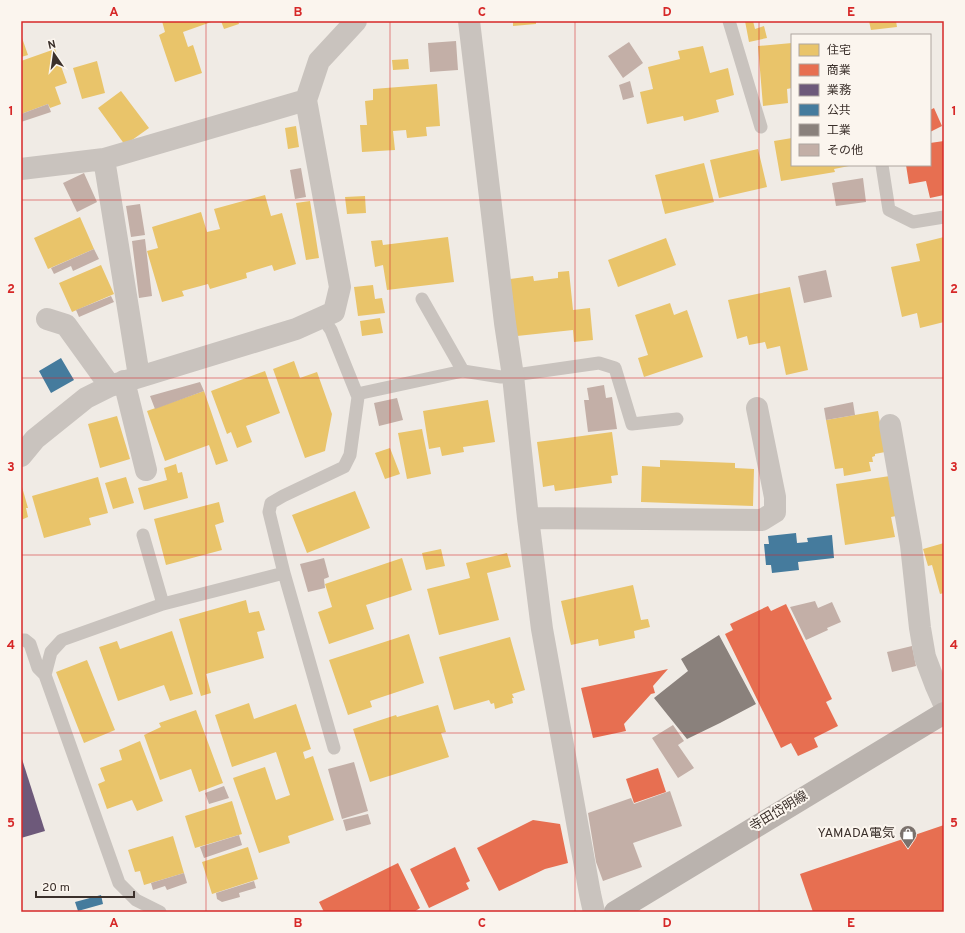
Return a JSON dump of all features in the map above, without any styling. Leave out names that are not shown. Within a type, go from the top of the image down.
[{"type":"main road","name":"寺田岱明線","points":[[615,912],[944,712]]},
{"type":"street","points":[[21,456],[35,439],[86,398],[125,381],[296,329],[322,316],[334,312],[340,287],[306,100],[319,61],[356,21]]},
{"type":"street","points":[[469,21],[505,323],[513,376],[528,518],[542,629],[588,886],[594,912]]},
{"type":"street","points":[[21,169],[104,159],[306,100]]},
{"type":"street","points":[[104,159],[125,381],[146,470]]},
{"type":"street","points":[[47,318],[66,325],[125,381]]},
{"type":"street","points":[[528,518],[762,520],[775,512],[775,497],[757,408]]},
{"type":"street","points":[[890,425],[911,545],[920,628],[925,657],[944,704]]},
{"type":"lane","points":[[729,21],[761,127]]},
{"type":"lane","points":[[882,166],[889,210],[913,222],[944,217]]},
{"type":"lane","points":[[422,300],[463,371]]},
{"type":"lane","points":[[322,316],[331,330],[358,394],[350,455],[344,467],[271,503],[269,512],[284,573],[334,748]]},
{"type":"lane","points":[[358,394],[463,371],[501,377],[599,363],[615,368],[632,424],[677,419]]},
{"type":"lane","points":[[143,535],[163,604]]},
{"type":"lane","points":[[45,674],[51,652],[62,640],[163,604],[284,573]]},
{"type":"lane","points":[[21,640],[25,640],[30,644],[38,668],[45,674],[120,883],[136,900],[160,912]]},
{"type":"building: 住宅","points":[[162,21],[214,21],[183,32],[188,47],[193,45],[202,73],[175,82],[159,35],[165,32]]},
{"type":"building: 住宅","points":[[221,21],[238,21],[239,24],[224,29]]},
{"type":"building: 住宅","points":[[513,21],[536,21],[536,24],[513,26]]},
{"type":"building: 住宅","points":[[745,21],[753,21],[755,29],[764,26],[767,38],[749,42]]},
{"type":"building: 住宅","points":[[869,21],[896,21],[897,27],[871,30]]},
{"type":"building: 住宅","points":[[21,35],[28,55],[21,57]]},
{"type":"building: 住宅","points":[[791,43],[791,88],[787,89],[788,103],[763,106],[758,46]]},
{"type":"building: 住宅","points":[[703,46],[710,73],[728,68],[734,95],[716,100],[719,112],[684,121],[683,116],[647,124],[640,92],[653,89],[648,67],[680,59],[678,51]]},
{"type":"building: 住宅","points":[[55,49],[67,83],[55,87],[61,104],[50,108],[48,104],[21,114],[21,61]]},
{"type":"building: 住宅","points":[[408,59],[409,69],[393,70],[392,60]]},
{"type":"building: 住宅","points":[[97,61],[105,93],[82,99],[73,68]]},
{"type":"building: 住宅","points":[[437,84],[440,126],[426,127],[427,136],[407,138],[406,130],[393,131],[395,150],[362,152],[360,125],[367,125],[365,101],[373,100],[373,89]]},
{"type":"building: 住宅","points":[[121,91],[149,128],[125,145],[98,108]]},
{"type":"building: 住宅","points":[[296,126],[299,147],[288,149],[285,128]]},
{"type":"building: 住宅","points":[[791,138],[791,166],[849,166],[834,169],[835,172],[781,181],[774,141]]},
{"type":"building: 住宅","points":[[758,149],[767,187],[719,198],[710,160]]},
{"type":"building: 住宅","points":[[704,163],[714,202],[665,214],[655,175]]},
{"type":"building: 住宅","points":[[265,195],[271,216],[282,213],[296,264],[274,271],[272,265],[246,273],[247,278],[210,289],[208,284],[182,291],[184,296],[162,302],[147,251],[158,248],[152,227],[201,212],[207,232],[220,229],[214,209]]},
{"type":"building: 住宅","points":[[365,196],[366,213],[347,214],[345,197]]},
{"type":"building: 住宅","points":[[310,201],[319,258],[306,260],[296,203]]},
{"type":"building: 住宅","points":[[80,217],[94,249],[48,269],[34,238]]},
{"type":"building: 住宅","points":[[448,237],[454,282],[387,290],[383,265],[375,267],[371,241],[382,240],[383,245]]},
{"type":"building: 住宅","points":[[944,237],[944,322],[920,328],[917,313],[902,317],[891,267],[920,261],[916,244]]},
{"type":"building: 住宅","points":[[666,238],[676,265],[618,287],[608,260]]},
{"type":"building: 住宅","points":[[101,265],[114,294],[72,312],[59,283]]},
{"type":"building: 住宅","points":[[569,271],[573,310],[590,308],[593,340],[574,342],[573,330],[517,336],[510,279],[533,276],[534,281],[558,278],[558,272]]},
{"type":"building: 住宅","points":[[373,285],[375,299],[382,298],[385,313],[358,316],[354,287]]},
{"type":"building: 住宅","points":[[790,287],[808,370],[786,375],[780,346],[767,349],[765,342],[749,345],[747,336],[737,339],[728,300]]},
{"type":"building: 住宅","points":[[670,303],[674,315],[687,310],[703,357],[644,377],[638,358],[648,355],[635,315]]},
{"type":"building: 住宅","points":[[380,318],[383,333],[362,336],[360,321]]},
{"type":"building: 住宅","points":[[294,361],[300,378],[317,372],[332,414],[325,451],[305,458],[273,369]]},
{"type":"building: 住宅","points":[[265,371],[280,413],[246,426],[252,442],[237,448],[231,432],[227,434],[211,391]]},
{"type":"building: 住宅","points":[[204,391],[228,461],[216,465],[209,445],[165,461],[147,411]]},
{"type":"building: 住宅","points":[[488,400],[495,442],[463,447],[464,452],[442,456],[440,447],[429,449],[423,411]]},
{"type":"building: 住宅","points":[[878,411],[885,452],[875,454],[875,456],[872,457],[873,462],[869,462],[871,471],[844,476],[843,468],[835,469],[826,420]]},
{"type":"building: 住宅","points":[[117,416],[130,459],[100,468],[88,424]]},
{"type":"building: 住宅","points":[[422,429],[431,474],[407,479],[398,433]]},
{"type":"building: 住宅","points":[[612,432],[618,475],[611,476],[612,483],[555,491],[554,485],[543,487],[537,442]]},
{"type":"building: 住宅","points":[[390,448],[400,474],[385,479],[375,453]]},
{"type":"building: 住宅","points":[[660,460],[735,463],[735,468],[754,469],[753,506],[641,502],[642,466],[660,467]]},
{"type":"building: 住宅","points":[[176,464],[178,473],[182,472],[188,498],[144,510],[138,488],[167,480],[164,468]]},
{"type":"building: 住宅","points":[[890,476],[896,516],[891,517],[895,537],[845,545],[836,484]]},
{"type":"building: 住宅","points":[[98,477],[108,513],[89,518],[91,525],[44,538],[32,496]]},
{"type":"building: 住宅","points":[[126,477],[134,503],[113,509],[105,483]]},
{"type":"building: 住宅","points":[[21,487],[28,508],[26,508],[28,517],[21,520]]},
{"type":"building: 住宅","points":[[355,491],[370,528],[307,553],[292,515]]},
{"type":"building: 住宅","points":[[219,502],[224,522],[215,525],[222,550],[166,565],[154,519]]},
{"type":"building: 住宅","points":[[944,543],[944,593],[940,594],[932,565],[928,566],[923,549]]},
{"type":"building: 住宅","points":[[441,549],[445,566],[426,570],[422,553]]},
{"type":"building: 住宅","points":[[507,553],[511,567],[487,573],[499,620],[439,635],[427,589],[470,578],[466,563]]},
{"type":"building: 住宅","points":[[402,558],[412,590],[366,605],[374,629],[329,644],[318,612],[332,607],[325,584]]},
{"type":"building: 住宅","points":[[633,585],[641,620],[648,619],[650,627],[634,631],[635,638],[599,646],[598,639],[571,645],[561,601]]},
{"type":"building: 住宅","points":[[246,600],[249,613],[259,611],[265,630],[257,632],[264,658],[206,674],[211,693],[201,696],[179,619]]},
{"type":"building: 住宅","points":[[172,631],[193,694],[170,701],[164,685],[118,701],[99,647],[117,641],[120,649]]},
{"type":"building: 住宅","points":[[409,634],[424,683],[370,701],[372,707],[348,715],[329,660]]},
{"type":"building: 住宅","points":[[510,637],[525,690],[512,694],[514,698],[512,698],[513,703],[495,709],[494,703],[491,704],[489,700],[454,710],[439,657]]},
{"type":"building: 住宅","points":[[87,660],[115,730],[84,743],[56,672]]},
{"type":"building: 住宅","points":[[249,703],[254,719],[296,704],[311,749],[303,752],[305,759],[313,756],[334,820],[288,836],[290,843],[259,853],[233,778],[265,767],[276,800],[290,795],[276,752],[232,767],[215,715]]},
{"type":"building: 住宅","points":[[438,705],[446,732],[441,733],[449,757],[370,782],[353,729],[396,715],[397,717]]},
{"type":"building: 住宅","points":[[196,710],[223,783],[199,792],[191,769],[160,780],[144,735],[161,727],[159,723]]},
{"type":"building: 住宅","points":[[140,741],[163,801],[137,811],[132,800],[107,809],[98,784],[105,781],[100,768],[122,760],[119,750]]},
{"type":"building: 住宅","points":[[232,801],[242,834],[195,848],[185,816]]},
{"type":"building: 住宅","points":[[173,836],[184,873],[144,885],[140,871],[135,872],[128,850]]},
{"type":"building: 住宅","points":[[248,847],[258,879],[212,894],[202,862]]},
{"type":"building: 商業","points":[[934,108],[942,126],[931,132],[931,110]]},
{"type":"building: 商業","points":[[944,141],[944,195],[930,198],[926,181],[909,184],[906,166],[931,166],[931,143]]},
{"type":"building: 商業","points":[[786,604],[832,699],[826,702],[838,726],[814,738],[818,747],[798,756],[791,743],[781,748],[725,634],[733,630],[730,624],[768,606],[771,611]]},
{"type":"building: 商業","points":[[668,669],[653,686],[655,693],[651,694],[624,724],[626,731],[593,738],[581,688]]},
{"type":"building: 商業","points":[[658,768],[666,792],[634,803],[626,779]]},
{"type":"building: 商業","points":[[533,820],[560,824],[568,863],[545,869],[499,891],[477,848]]},
{"type":"building: 商業","name":"YAMADA電気","points":[[944,825],[944,912],[813,912],[800,874]]},
{"type":"building: 商業","points":[[455,847],[470,881],[466,883],[469,889],[429,908],[410,869]]},
{"type":"building: 商業","points":[[398,863],[420,908],[414,912],[324,912],[319,902]]},
{"type":"building: 業務","points":[[21,756],[45,831],[21,838]]},
{"type":"building: 公共","points":[[61,358],[74,380],[51,393],[39,371]]},
{"type":"building: 公共","points":[[796,533],[797,543],[808,542],[807,538],[832,535],[834,558],[798,562],[799,570],[772,573],[771,565],[766,565],[764,544],[769,544],[768,536]]},
{"type":"building: 公共","points":[[101,895],[103,904],[78,911],[75,902]]},
{"type":"building: 工業","points":[[719,635],[756,704],[687,739],[654,698],[688,671],[681,659]]},
{"type":"building: その他","points":[[456,41],[458,70],[430,72],[428,43]]},
{"type":"building: その他","points":[[629,42],[643,63],[623,78],[608,56]]},
{"type":"building: その他","points":[[630,81],[634,97],[623,100],[619,85]]},
{"type":"building: その他","points":[[48,104],[51,112],[21,122],[21,114]]},
{"type":"building: その他","points":[[301,168],[306,197],[295,199],[290,170]]},
{"type":"building: その他","points":[[84,173],[97,202],[77,212],[63,183]]},
{"type":"building: その他","points":[[863,178],[866,202],[836,206],[832,183]]},
{"type":"building: その他","points":[[140,204],[145,235],[131,237],[126,206]]},
{"type":"building: その他","points":[[145,239],[152,296],[139,298],[132,241]]},
{"type":"building: その他","points":[[94,249],[99,259],[73,271],[71,266],[54,274],[51,268]]},
{"type":"building: その他","points":[[826,270],[832,297],[804,303],[798,276]]},
{"type":"building: その他","points":[[111,296],[114,302],[79,317],[76,310]]},
{"type":"building: その他","points":[[200,382],[204,391],[155,409],[150,396]]},
{"type":"building: その他","points":[[604,385],[606,398],[612,397],[617,429],[588,432],[584,400],[589,400],[587,388]]},
{"type":"building: その他","points":[[397,398],[403,420],[379,426],[374,403]]},
{"type":"building: その他","points":[[853,402],[855,415],[826,420],[824,408]]},
{"type":"building: その他","points":[[324,558],[329,577],[324,579],[325,588],[308,592],[300,564]]},
{"type":"building: その他","points":[[815,601],[818,608],[832,602],[841,622],[806,640],[790,607]]},
{"type":"building: その他","points":[[912,646],[916,666],[892,672],[887,652]]},
{"type":"building: その他","points":[[673,725],[684,741],[678,745],[694,768],[678,778],[652,738]]},
{"type":"building: その他","points":[[354,762],[368,811],[342,819],[328,769]]},
{"type":"building: その他","points":[[224,786],[229,798],[209,804],[205,793]]},
{"type":"building: その他","points":[[670,791],[682,826],[633,843],[642,867],[603,881],[596,862],[588,813],[631,798],[634,804]]},
{"type":"building: その他","points":[[368,814],[371,824],[346,831],[343,820]]},
{"type":"building: その他","points":[[239,835],[242,845],[204,858],[200,847]]},
{"type":"building: その他","points":[[184,873],[187,883],[167,890],[165,886],[153,890],[151,883]]},
{"type":"building: その他","points":[[254,881],[256,888],[239,893],[240,897],[222,902],[217,899],[216,893]]},
{"type":"place","name":"YAMADA電気","points":[[908,849]]}]
